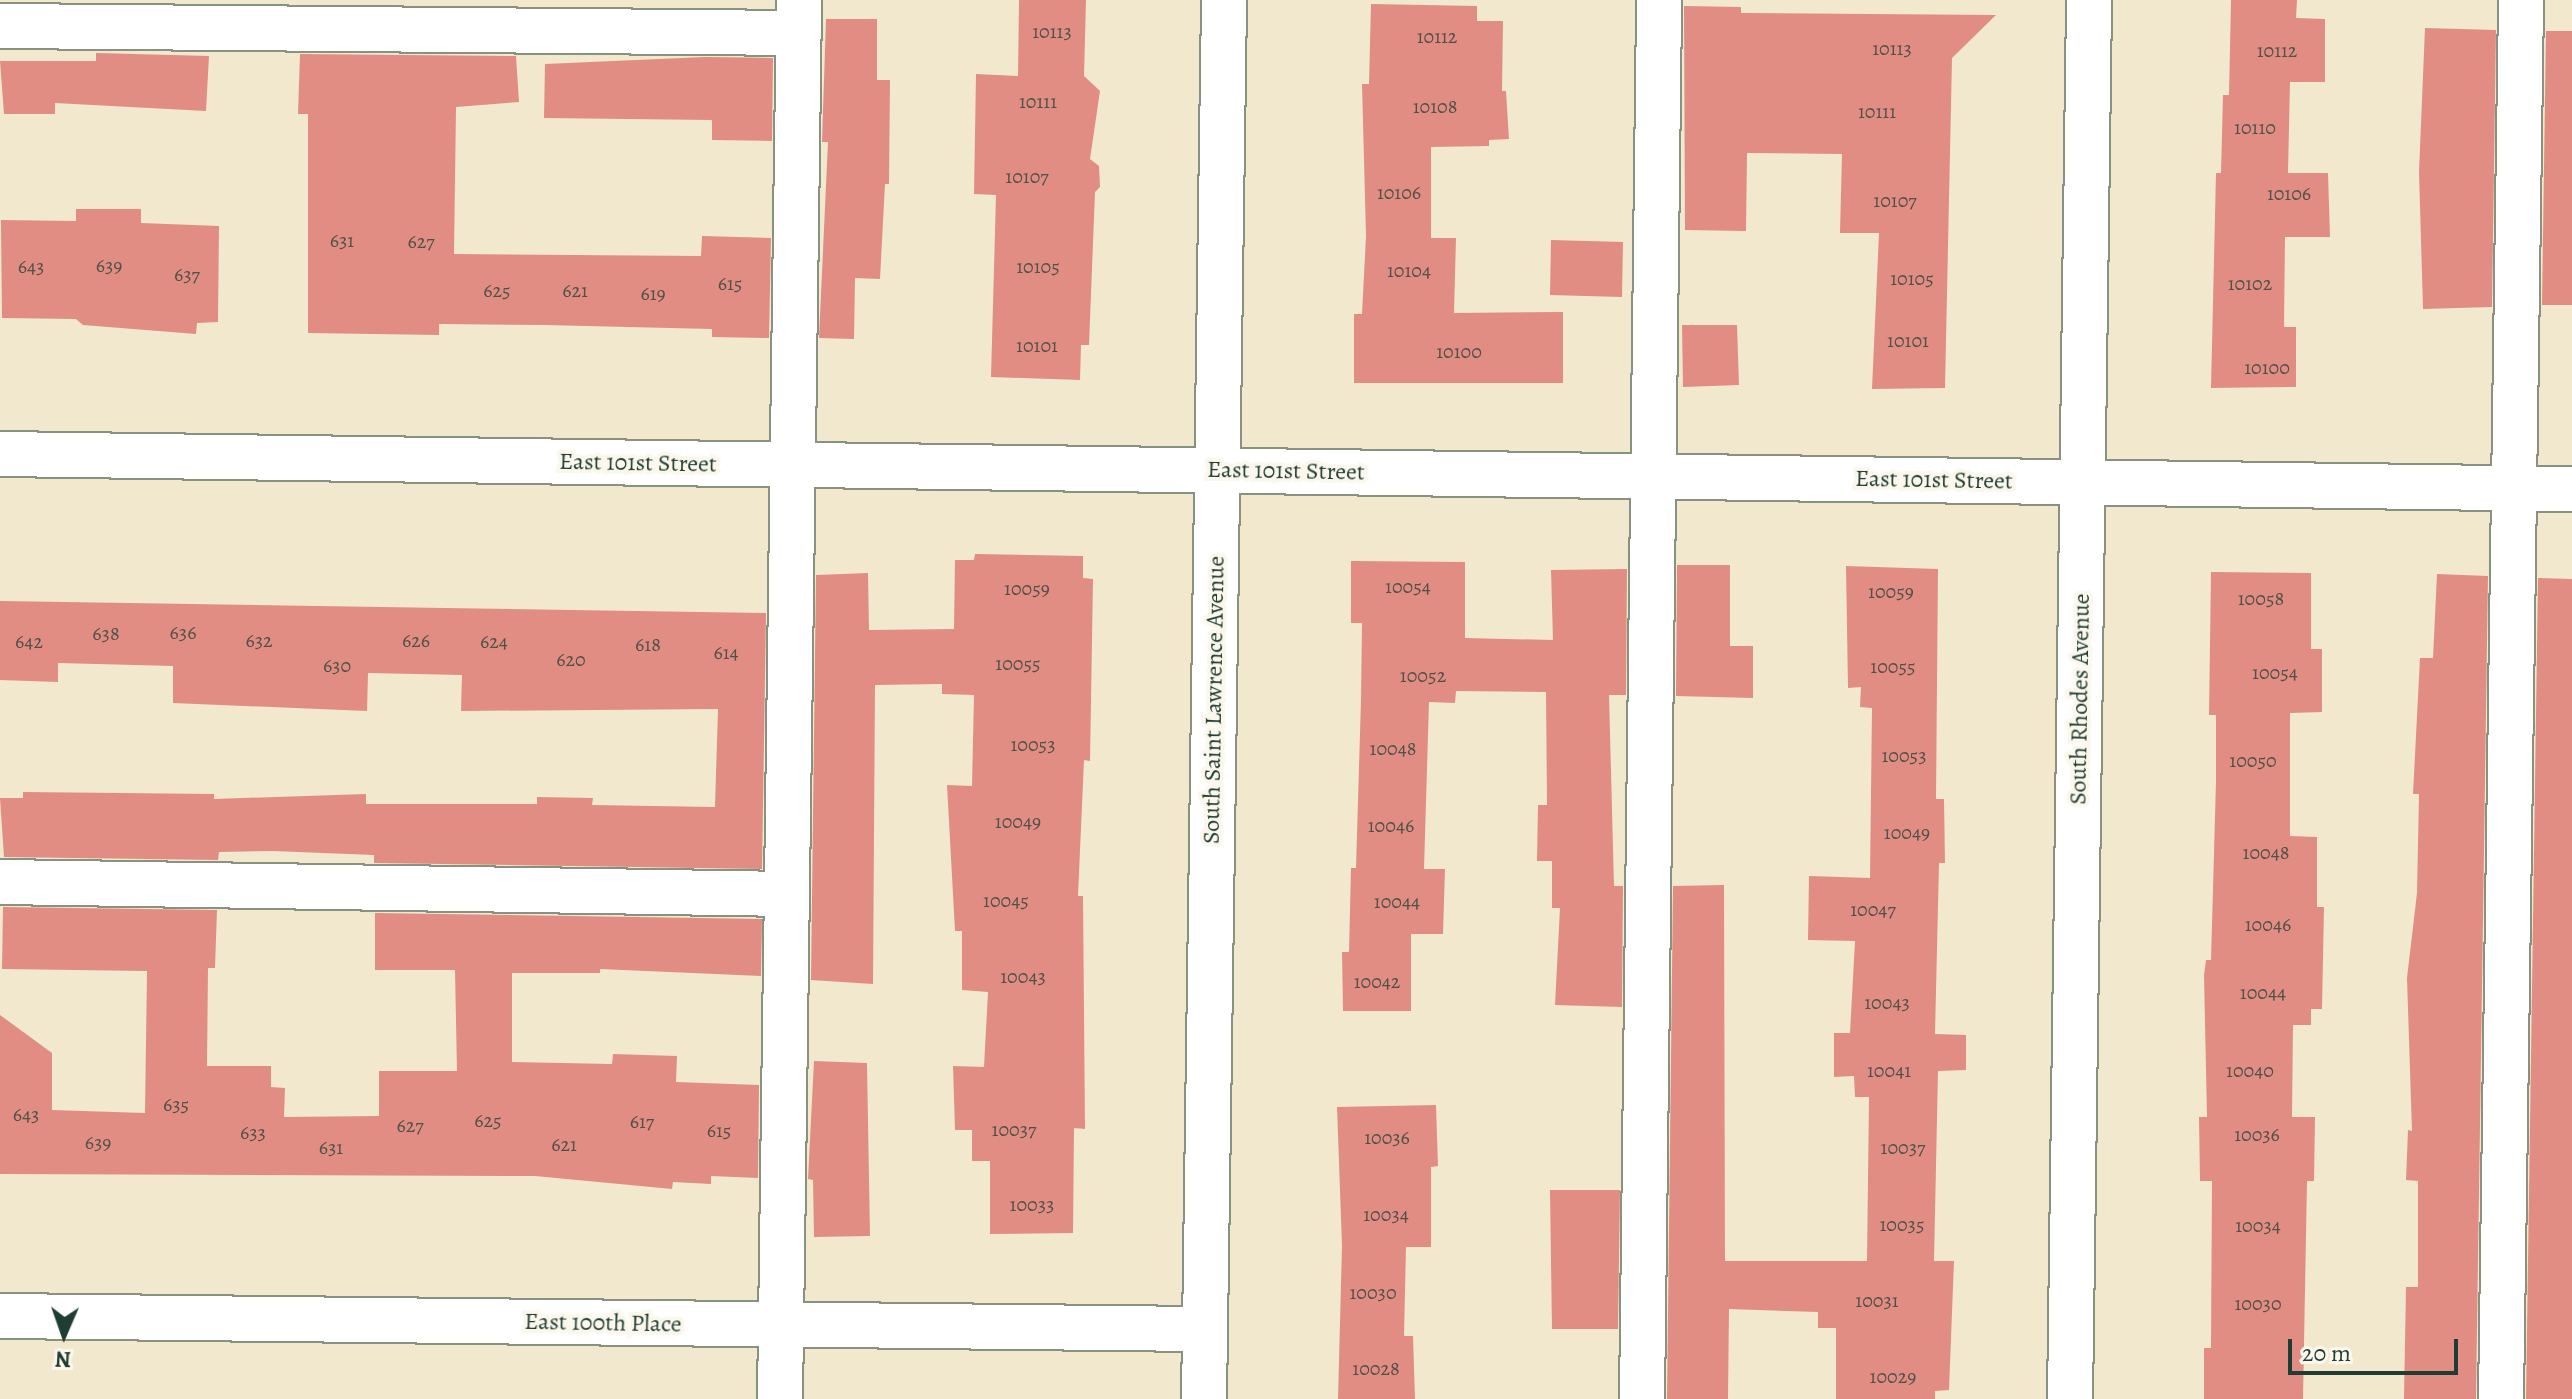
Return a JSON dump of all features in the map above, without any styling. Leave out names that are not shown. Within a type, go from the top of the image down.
[{"type":"street","name":"South Saint Lawrence Avenue","points":[[1204,1399],[1224,0]]},
{"type":"street","points":[[1642,1399],[1659,0]]},
{"type":"street","name":"South Rhodes Avenue","points":[[2070,1399],[2089,0]]},
{"type":"street","points":[[2501,1399],[2521,0]]},
{"type":"street","points":[[0,26],[798,16],[780,1399]]},
{"type":"street","name":"East 101st Street","points":[[0,454],[2572,489]]},
{"type":"street","points":[[0,882],[787,894]]},
{"type":"street","name":"East 100th Place","points":[[0,1316],[1205,1329]]},
{"type":"building","points":[[1019,0],[1086,0],[1084,76],[1100,91],[1090,159],[1099,166],[1100,187],[1095,192],[1089,345],[1081,345],[1080,380],[991,377],[996,195],[974,194],[976,74],[1018,76]]},
{"type":"building","points":[[2231,0],[2297,0],[2296,18],[2325,19],[2325,82],[2290,82],[2288,173],[2328,173],[2330,237],[2285,237],[2284,327],[2296,327],[2296,387],[2211,388],[2216,173],[2221,173],[2223,95],[2229,95]]},
{"type":"building","points":[[1371,4],[1477,6],[1477,21],[1503,21],[1502,91],[1506,91],[1509,139],[1489,140],[1489,146],[1431,147],[1431,238],[1456,238],[1454,313],[1563,312],[1563,383],[1354,383],[1354,314],[1362,314],[1366,236],[1362,84],[1369,84]]},
{"type":"building","points":[[1684,6],[1741,7],[1741,13],[1996,15],[1952,58],[1945,388],[1872,389],[1879,233],[1840,233],[1842,154],[1747,153],[1746,231],[1685,230]]},
{"type":"building","points":[[826,19],[877,19],[877,80],[890,80],[889,184],[885,184],[880,279],[855,278],[854,339],[819,338],[828,142],[822,142]]},
{"type":"building","points":[[2425,28],[2496,30],[2492,307],[2423,309],[2419,172]]},
{"type":"building","points":[[2546,31],[2572,31],[2572,305],[2542,305]]},
{"type":"building","points":[[96,53],[209,56],[206,111],[55,103],[55,114],[4,114],[0,61],[96,61]]},
{"type":"building","points":[[300,54],[516,56],[519,102],[456,107],[454,254],[701,256],[702,236],[771,238],[769,338],[712,337],[712,329],[544,325],[439,324],[439,335],[308,333],[308,114],[298,114]]},
{"type":"building","points":[[705,57],[773,58],[772,141],[712,140],[712,120],[544,118],[545,64]]},
{"type":"building","points":[[76,209],[141,209],[141,223],[219,226],[218,322],[197,323],[196,334],[83,325],[76,319],[2,318],[1,220],[76,221]]},
{"type":"building","points":[[1551,240],[1623,242],[1622,297],[1550,295]]},
{"type":"building","points":[[1682,325],[1737,325],[1739,385],[1683,387]]},
{"type":"building","points":[[975,554],[1083,556],[1083,578],[1093,579],[1090,761],[1084,760],[1078,896],[1083,896],[1085,1129],[1074,1128],[1073,1233],[990,1234],[990,1161],[972,1161],[972,1130],[955,1130],[953,1066],[984,1067],[988,992],[962,990],[962,931],[955,931],[947,785],[972,786],[974,695],[942,694],[942,684],[875,685],[873,984],[811,980],[816,575],[868,573],[869,630],[954,629],[955,560],[974,560]]},
{"type":"building","points":[[1351,561],[1465,562],[1465,638],[1553,640],[1551,570],[1627,569],[1626,695],[1609,695],[1614,886],[1623,886],[1622,1007],[1555,1005],[1560,908],[1552,908],[1552,861],[1537,861],[1538,805],[1547,805],[1546,692],[1456,691],[1455,703],[1429,702],[1424,869],[1445,869],[1443,934],[1411,934],[1411,1011],[1343,1011],[1342,952],[1349,952],[1351,868],[1356,868],[1361,700],[1362,623],[1351,623]]},
{"type":"building","points":[[1677,565],[1730,565],[1730,646],[1753,646],[1753,698],[1676,696]]},
{"type":"building","points":[[1846,566],[1938,569],[1936,799],[1944,799],[1945,863],[1939,863],[1935,1034],[1966,1035],[1966,1070],[1938,1071],[1934,1261],[1954,1261],[1949,1390],[1935,1391],[1935,1399],[1836,1399],[1836,1328],[1818,1328],[1818,1312],[1729,1309],[1728,1399],[1667,1399],[1673,886],[1724,885],[1725,1261],[1867,1261],[1869,1097],[1855,1097],[1854,1076],[1834,1077],[1834,1033],[1850,1033],[1855,941],[1808,940],[1809,876],[1870,878],[1872,708],[1860,707],[1861,687],[1848,688]]},
{"type":"building","points":[[2211,572],[2311,573],[2311,649],[2322,649],[2322,712],[2290,713],[2290,836],[2317,837],[2317,907],[2324,907],[2322,1009],[2311,1009],[2311,1025],[2293,1025],[2292,1117],[2315,1117],[2314,1181],[2307,1181],[2303,1399],[2204,1399],[2204,1348],[2211,1348],[2212,1181],[2200,1181],[2199,1117],[2207,1117],[2204,975],[2206,960],[2211,960],[2216,781],[2216,715],[2209,715]]},
{"type":"building","points":[[2437,574],[2488,576],[2476,1399],[2404,1399],[2406,1287],[2418,1287],[2418,1181],[2406,1180],[2408,1130],[2412,1131],[2407,978],[2417,893],[2419,794],[2413,794],[2420,658],[2433,658]]},
{"type":"building","points":[[2538,578],[2572,579],[2572,1399],[2526,1399]]},
{"type":"building","points":[[0,601],[766,613],[762,869],[374,863],[374,855],[273,851],[219,852],[218,860],[4,857],[0,798],[23,798],[23,792],[214,794],[214,799],[366,794],[366,804],[537,804],[537,797],[593,798],[592,805],[715,807],[718,709],[461,711],[462,675],[368,673],[367,711],[173,703],[173,666],[58,663],[58,682],[0,680]]},
{"type":"building","points":[[3,907],[217,910],[215,968],[208,968],[207,1066],[271,1066],[271,1087],[285,1088],[284,1117],[379,1116],[379,1071],[457,1071],[455,970],[375,970],[375,913],[762,919],[761,976],[600,969],[600,973],[512,973],[512,1062],[612,1064],[613,1054],[677,1056],[676,1082],[759,1085],[758,1178],[711,1176],[711,1184],[673,1182],[672,1189],[535,1176],[0,1174],[0,1015],[52,1053],[52,1110],[145,1113],[147,971],[2,969]]},
{"type":"building","points":[[814,1061],[867,1063],[870,1236],[814,1237],[813,1180],[808,1179]]},
{"type":"building","points":[[1436,1105],[1438,1166],[1431,1167],[1431,1247],[1406,1247],[1404,1336],[1413,1336],[1415,1399],[1338,1399],[1342,1246],[1337,1107]]},
{"type":"building","points":[[1550,1190],[1620,1190],[1618,1329],[1552,1329]]}]
